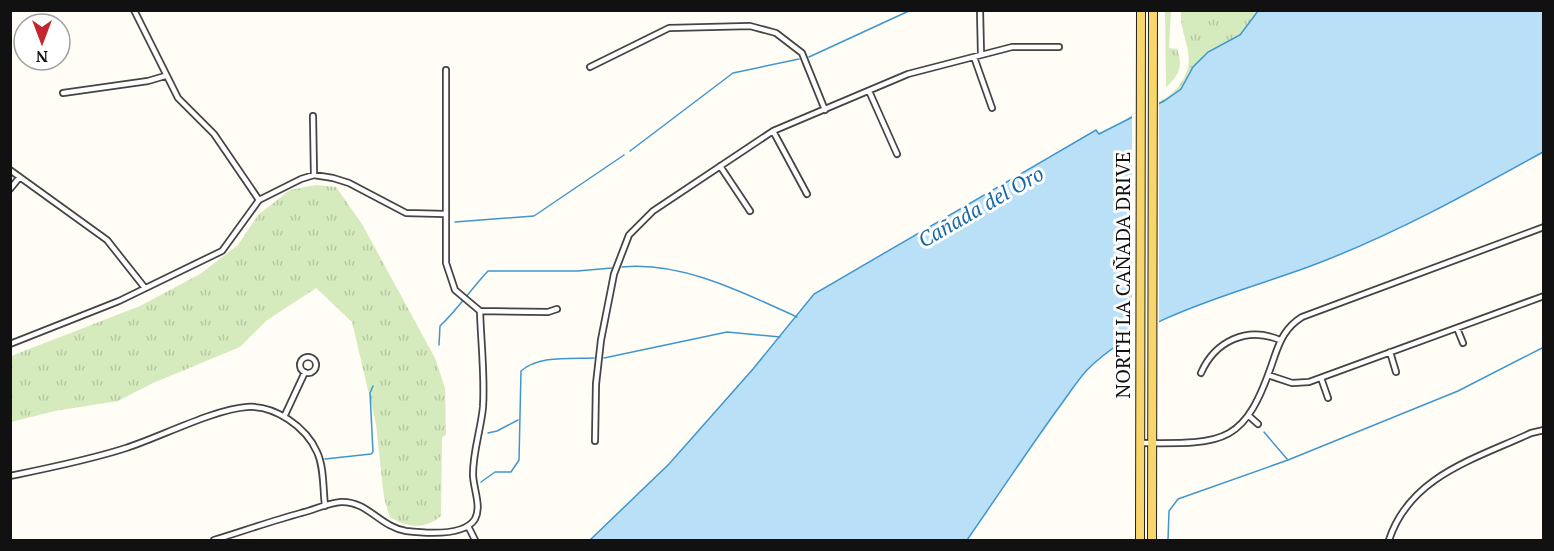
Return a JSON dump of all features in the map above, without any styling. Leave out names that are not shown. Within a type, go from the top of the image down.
[{"type":"main road","name":"NORTH LA CAÑADA DRIVE","points":[[1140,540],[1141,10]]},
{"type":"main road","name":"NORTH LA CAÑADA DRIVE","points":[[1152,540],[1153,10]]},
{"type":"street","points":[[134,10],[178,98],[214,134],[259,200]]},
{"type":"street","points":[[980,10],[981,54]]},
{"type":"street","points":[[590,67],[669,28],[750,27],[776,33],[802,53],[825,110]]},
{"type":"street","points":[[595,441],[596,384],[601,339],[614,273],[629,235],[653,211],[773,131],[908,74],[1012,47],[1059,47]]},
{"type":"street","points":[[974,57],[992,108]]},
{"type":"street","points":[[446,70],[446,263],[455,290],[480,311],[548,312],[557,309]]},
{"type":"street","points":[[63,93],[148,81],[165,76]]},
{"type":"street","points":[[869,91],[897,154]]},
{"type":"street","points":[[313,116],[314,175]]},
{"type":"street","points":[[773,131],[807,194]]},
{"type":"street","points":[[720,166],[750,211]]},
{"type":"street","points":[[10,170],[107,240],[145,288]]},
{"type":"street","points":[[10,344],[119,301],[222,251],[259,200],[284,186],[314,175],[349,183],[406,213],[445,214]]},
{"type":"street","points":[[10,189],[19,178]]},
{"type":"street","points":[[1140,443],[1197,443],[1215,440],[1232,432],[1249,416],[1269,375],[1280,340],[1294,322],[1314,312],[1544,227]]},
{"type":"street","points":[[1269,375],[1297,383],[1321,378],[1544,296]]},
{"type":"street","points":[[214,540],[341,502],[358,504],[371,511],[387,525],[405,531],[440,532],[468,526],[475,519],[478,509],[473,476],[475,444],[483,409],[480,311]]},
{"type":"street","points":[[1457,328],[1463,343]]},
{"type":"street","points":[[1201,373],[1212,353],[1222,345],[1252,335],[1269,336],[1280,340]]},
{"type":"street","points":[[1390,352],[1396,372]]},
{"type":"street","points":[[284,417],[305,372]]},
{"type":"street","points":[[1321,378],[1328,398]]},
{"type":"street","points":[[10,476],[127,448],[228,411],[249,406],[271,411],[284,417],[305,433],[318,453],[325,506]]},
{"type":"street","points":[[1249,416],[1258,424]]},
{"type":"street","points":[[1389,540],[1403,508],[1435,478],[1531,433],[1544,430]]},
{"type":"street","points":[[468,526],[475,540]]},
{"type":"green space","points":[[1165,11],[1171,11],[1169,48],[1177,49],[1180,60],[1177,74],[1166,87]]},
{"type":"green space","points":[[1181,11],[1292,11],[1245,28],[1240,35],[1221,45],[1184,94],[1122,124],[1129,117],[1167,97],[1183,80],[1189,60]]},
{"type":"green space","points":[[316,185],[336,187],[362,224],[435,358],[445,388],[446,434],[442,438],[441,516],[435,521],[416,526],[390,517],[384,498],[376,424],[352,322],[316,288],[266,321],[240,347],[153,383],[118,401],[55,411],[11,422],[11,356],[140,306],[200,274],[238,245],[258,215],[290,190]]},
{"type":"water","name":"Cañada del Oro","points":[[1258,11],[1543,11],[1543,152],[1459,198],[1374,240],[1316,264],[1196,306],[1137,333],[1110,350],[1079,379],[967,540],[590,540],[669,464],[753,369],[814,294],[1096,130],[1099,134],[1164,101],[1181,89],[1193,67],[1208,52],[1240,35]]},
{"type":"pier","points":[[1159,100],[1159,326],[1132,341],[1132,115]]},
{"type":"waterway","points":[[809,57],[911,10]]},
{"type":"waterway","points":[[630,151],[733,73],[799,59]]},
{"type":"waterway","points":[[455,222],[534,216],[624,155]]},
{"type":"waterway","points":[[622,267],[645,266],[690,274],[734,289],[797,317]]},
{"type":"waterway","points":[[439,345],[440,326],[488,271],[577,271],[612,268]]},
{"type":"waterway","points":[[604,358],[727,332],[780,337]]},
{"type":"waterway","points":[[1168,540],[1169,511],[1178,499],[1288,460],[1458,391],[1544,347]]},
{"type":"waterway","points":[[481,482],[495,472],[511,472],[519,460],[521,371],[546,360],[594,358]]},
{"type":"waterway","points":[[325,459],[373,452],[370,393],[373,386]]},
{"type":"waterway","points":[[488,433],[518,420]]},
{"type":"waterway","points":[[1264,432],[1287,459]]}]
